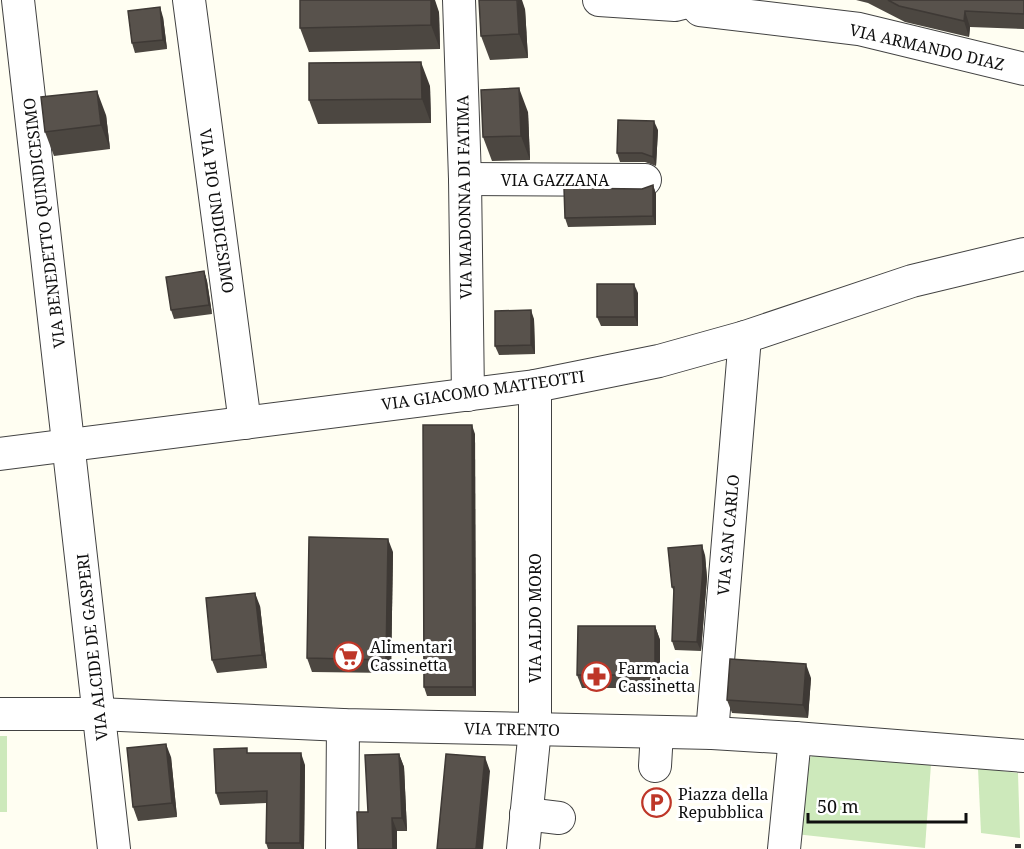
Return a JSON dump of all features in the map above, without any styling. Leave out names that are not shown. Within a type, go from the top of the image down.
[{"type":"street","name":"VIA BENEDETTO QUINDICESIMO","points":[[18,0],[70,446]]},
{"type":"street","name":"VIA PIO UNDICESIMO","points":[[189,0],[245,423]]},
{"type":"street","name":"VIA MADONNA DI FATIMA","points":[[459,0],[465,180],[468,394]]},
{"type":"street","points":[[599,0],[675,5],[691,0]]},
{"type":"street","name":"VIA ARMANDO DIAZ","points":[[691,0],[700,10],[859,29],[1024,69]]},
{"type":"street","name":"VIA GAZZANA","points":[[465,180],[645,180]]},
{"type":"street","name":"VIA GIACOMO MATTEOTTI","points":[[0,454],[535,386],[659,361],[745,337],[912,281],[1024,254]]},
{"type":"street","name":"VIA SAN CARLO","points":[[712,733],[745,337]]},
{"type":"street","name":"VIA ALDO MORO","points":[[523,849],[535,729],[535,386]]},
{"type":"street","name":"VIA ALCIDE DE GASPERI","points":[[70,446],[114,849]]},
{"type":"street","name":"VIA TRENTO","points":[[0,714],[98,714],[344,724],[712,733],[1024,756]]},
{"type":"street","points":[[342,849],[344,724]]},
{"type":"street","points":[[655,766],[657,732]]},
{"type":"street","points":[[784,849],[795,738]]},
{"type":"street","points":[[526,814],[560,819]]},
{"type":"path","points":[[1015,846],[1024,846]]},
{"type":"green space","points":[[0,736],[7,736],[7,812],[0,812]]},
{"type":"green space","points":[[819,754],[931,764],[925,848],[795,834],[805,763],[812,756]]},
{"type":"green space","points":[[978,768],[1018,773],[1020,838],[981,833]]},
{"type":"building","points":[[300,0],[431,0],[431,25],[300,28]]},
{"type":"building","points":[[479,0],[517,0],[519,34],[481,36]]},
{"type":"building","points":[[888,0],[1024,0],[1024,14],[965,11],[964,21],[899,6]]},
{"type":"building","points":[[160,7],[163,40],[132,43],[128,11]]},
{"type":"building","points":[[421,62],[422,99],[309,100],[309,63]]},
{"type":"building","points":[[519,88],[521,136],[483,137],[481,90]]},
{"type":"building","points":[[97,91],[101,125],[45,132],[41,97]]},
{"type":"building","points":[[618,120],[654,121],[653,157],[642,153],[617,153]]},
{"type":"building","points":[[653,185],[653,216],[565,218],[564,188],[642,189]]},
{"type":"building","points":[[204,271],[209,305],[171,310],[166,277]]},
{"type":"building","points":[[597,284],[634,284],[635,317],[597,317]]},
{"type":"building","points":[[531,310],[531,345],[495,346],[495,311]]},
{"type":"building","points":[[423,425],[472,425],[473,687],[424,687]]},
{"type":"building","points":[[309,537],[388,539],[386,660],[307,658]]},
{"type":"building","points":[[702,545],[703,569],[697,642],[672,641],[674,587],[672,587],[668,548]]},
{"type":"building","points":[[255,593],[262,655],[212,660],[206,598]]},
{"type":"building","points":[[578,626],[655,626],[655,675],[577,675]]},
{"type":"building","points":[[730,659],[806,664],[803,705],[727,700]]},
{"type":"building","points":[[166,744],[172,803],[133,807],[127,748]]},
{"type":"building","points":[[247,748],[247,753],[301,753],[300,843],[266,843],[267,791],[216,793],[214,749]]},
{"type":"building","points":[[399,754],[402,818],[392,818],[393,849],[358,849],[357,812],[368,812],[365,755]]},
{"type":"building","points":[[446,754],[485,757],[476,849],[437,849]]},
{"type":"place","name":"Alimentari Cassinetta","points":[[349,656]]},
{"type":"place","name":"Farmacia Cassinetta","points":[[597,677]]},
{"type":"place","name":"Piazza della Repubblica","points":[[657,803]]}]
